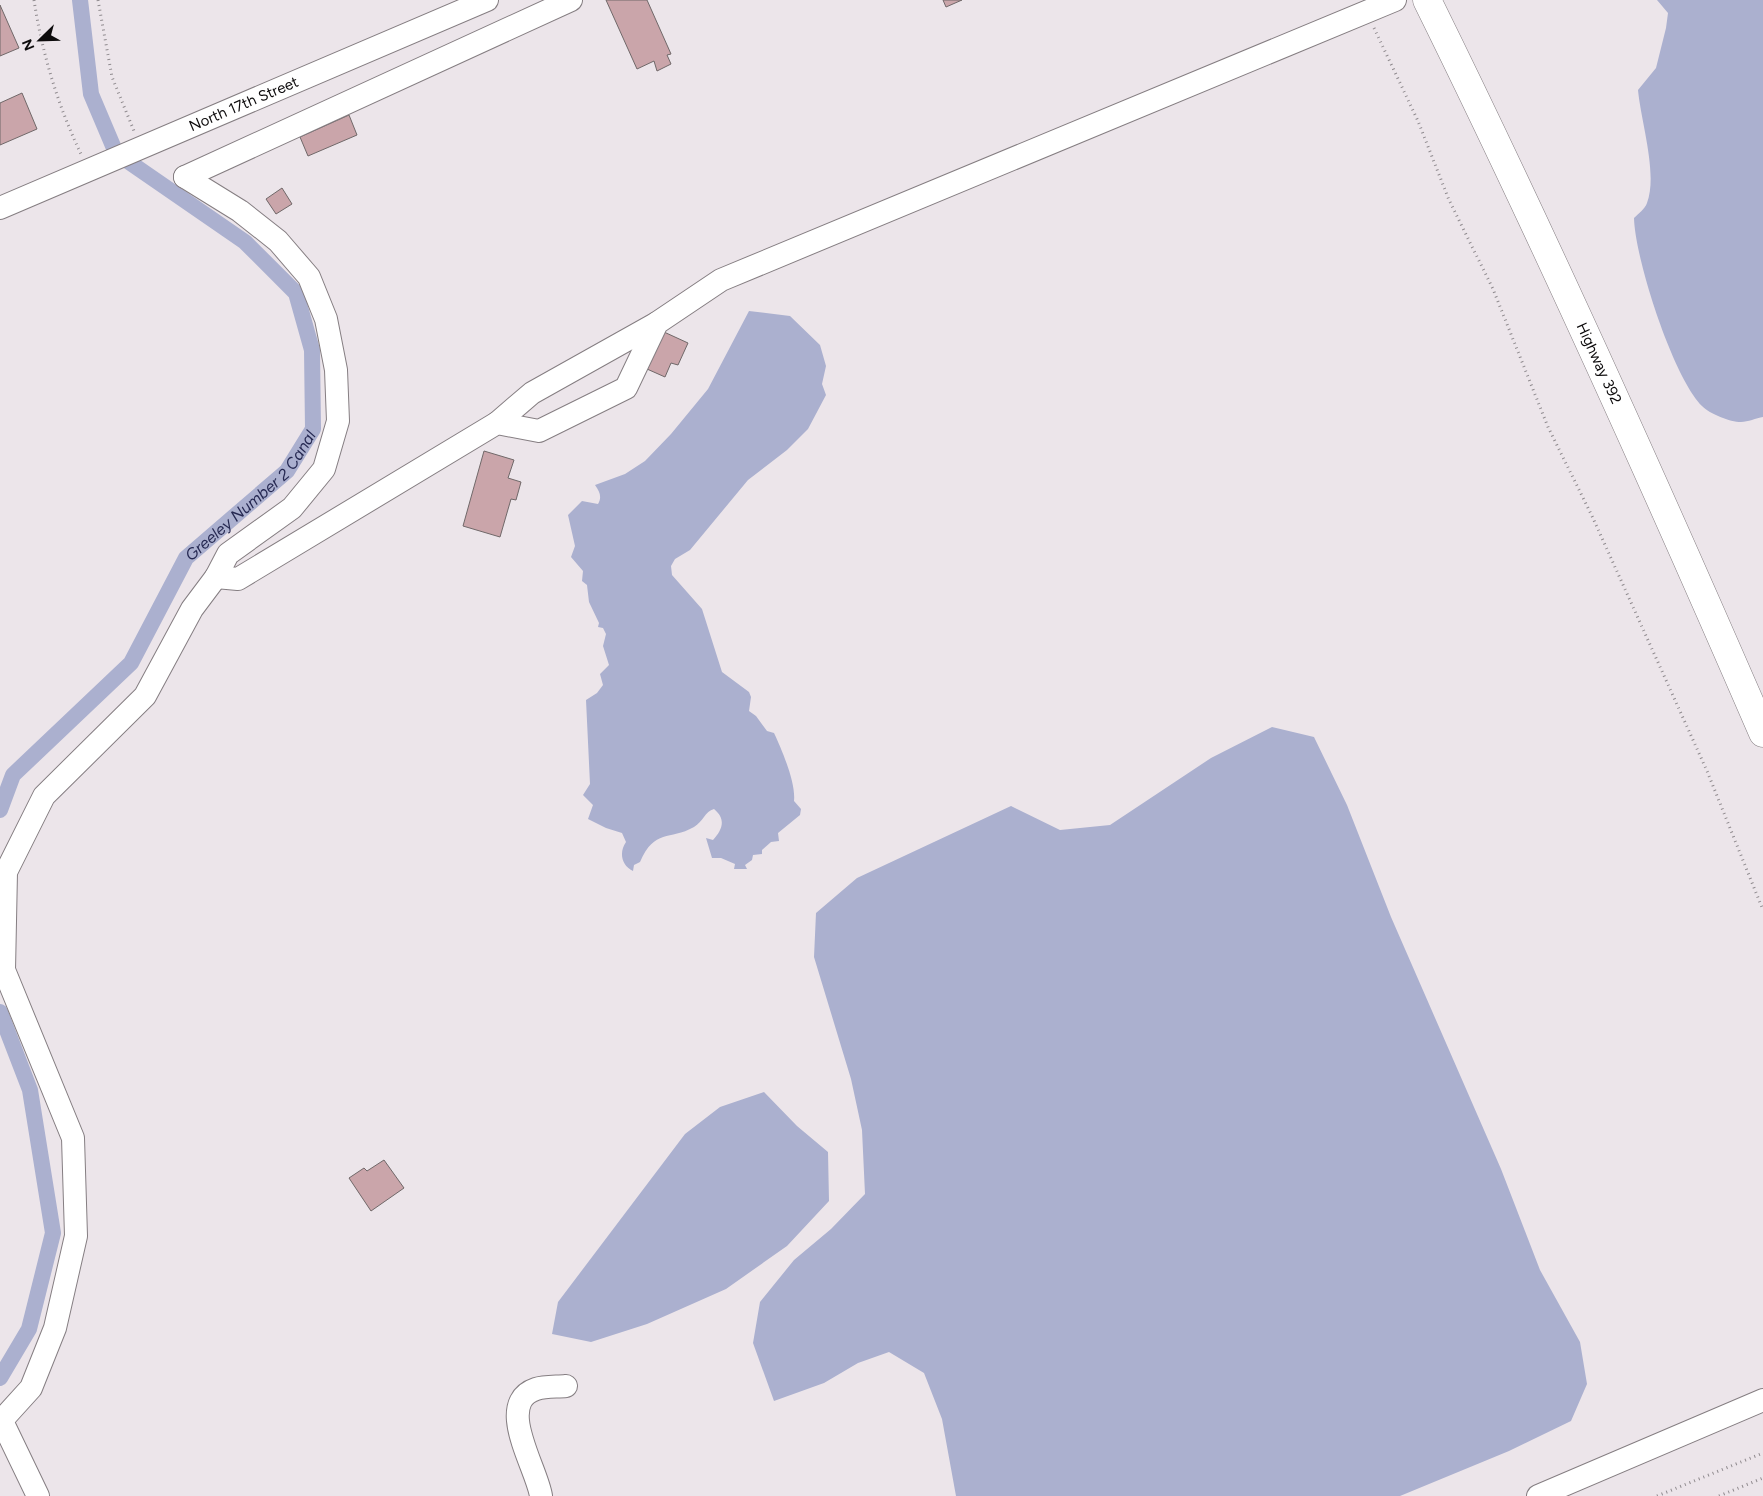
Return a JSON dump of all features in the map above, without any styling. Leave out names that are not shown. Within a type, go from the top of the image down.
[{"type":"main road","name":"Highway 392","points":[[1427,0],[1524,201],[1642,454],[1763,733]]},
{"type":"street","name":"North 17th Street","points":[[0,208],[487,0]]},
{"type":"street","points":[[38,1496],[1,1418],[31,1388],[54,1328],[76,1236],[73,1138],[4,970],[6,872],[44,796],[144,696],[192,609],[216,577],[228,554],[292,508],[324,469],[338,421],[336,370],[326,319],[308,277],[278,241],[240,211],[184,177],[571,0]]},
{"type":"street","points":[[216,577],[238,579],[497,423],[532,392],[657,323],[721,280],[1395,0]]},
{"type":"street","points":[[497,423],[539,430],[626,388],[657,323]]},
{"type":"street","points":[[542,1496],[517,1421],[518,1404],[524,1396],[536,1389],[566,1386]]},
{"type":"street","points":[[1538,1496],[1763,1400]]},
{"type":"path","points":[[34,0],[52,79],[69,129],[89,170]]},
{"type":"path","points":[[98,0],[112,77],[141,149]]},
{"type":"path","points":[[1368,12],[1418,121],[1450,200],[1493,290],[1548,427],[1592,516],[1703,762],[1763,910]]},
{"type":"path","points":[[1657,1496],[1763,1453]]},
{"type":"path","points":[[1719,1496],[1763,1478]]},
{"type":"water","points":[[1657,0],[1763,0],[1763,417],[1746,421],[1731,421],[1710,412],[1702,406],[1691,391],[1668,345],[1648,288],[1641,261],[1634,218],[1647,203],[1651,178],[1638,90],[1656,68],[1666,28],[1668,13]]},
{"type":"water","points":[[749,311],[790,316],[820,345],[826,366],[822,384],[826,395],[808,429],[787,450],[748,480],[690,550],[675,559],[671,566],[672,575],[702,609],[722,672],[749,692],[751,697],[749,711],[756,716],[767,731],[774,733],[788,767],[793,785],[794,801],[801,809],[800,815],[778,833],[779,841],[771,842],[762,850],[762,854],[753,855],[752,860],[745,865],[747,869],[734,869],[735,864],[721,858],[712,858],[706,838],[713,840],[722,824],[722,820],[714,809],[708,812],[694,827],[663,837],[651,844],[640,862],[634,865],[633,871],[622,858],[622,850],[626,842],[622,833],[588,819],[593,805],[583,795],[590,784],[586,700],[597,693],[603,685],[600,674],[609,665],[603,646],[606,634],[603,628],[598,627],[599,623],[589,602],[587,585],[582,581],[583,571],[571,557],[575,546],[568,515],[582,501],[598,504],[600,494],[595,485],[625,474],[645,461],[671,434],[708,389]]},
{"type":"water","points":[[1272,727],[1314,737],[1347,805],[1391,917],[1501,1169],[1540,1270],[1580,1342],[1587,1384],[1571,1421],[1509,1451],[1400,1496],[956,1496],[942,1419],[924,1373],[889,1352],[858,1363],[824,1383],[774,1401],[753,1343],[760,1302],[794,1260],[831,1229],[865,1194],[862,1130],[851,1079],[814,957],[816,913],[857,878],[1011,806],[1060,830],[1110,825],[1211,758]]},
{"type":"water","points":[[764,1092],[797,1126],[828,1152],[829,1201],[787,1246],[726,1289],[647,1324],[591,1342],[552,1334],[558,1302],[685,1134],[720,1107]]},
{"type":"building","points":[[606,0],[647,0],[671,54],[667,55],[671,64],[657,71],[654,61],[637,69]]},
{"type":"building","points":[[943,0],[962,0],[946,7]]},
{"type":"building","points":[[0,5],[19,48],[0,56]]},
{"type":"building","points":[[22,93],[37,129],[0,145],[0,103]]},
{"type":"building","points":[[349,115],[357,135],[308,156],[300,137]]},
{"type":"building","points":[[282,188],[292,204],[276,214],[266,199]]},
{"type":"building","points":[[664,332],[688,343],[678,365],[671,363],[665,377],[647,369]]},
{"type":"building","points":[[484,451],[514,460],[508,478],[521,482],[516,500],[511,499],[500,537],[463,526]]},
{"type":"building","points":[[384,1160],[404,1188],[371,1211],[349,1178],[364,1168],[367,1171]]},
{"type":"waterway","name":"Greeley Number 2 Canal","points":[[0,810],[13,775],[131,663],[186,558],[287,471],[313,429],[312,350],[296,293],[245,242],[116,153],[91,94],[80,0]]},
{"type":"waterway","name":"Greeley Number 2 Canal","points":[[0,1012],[30,1090],[53,1233],[29,1329],[0,1378]]}]
